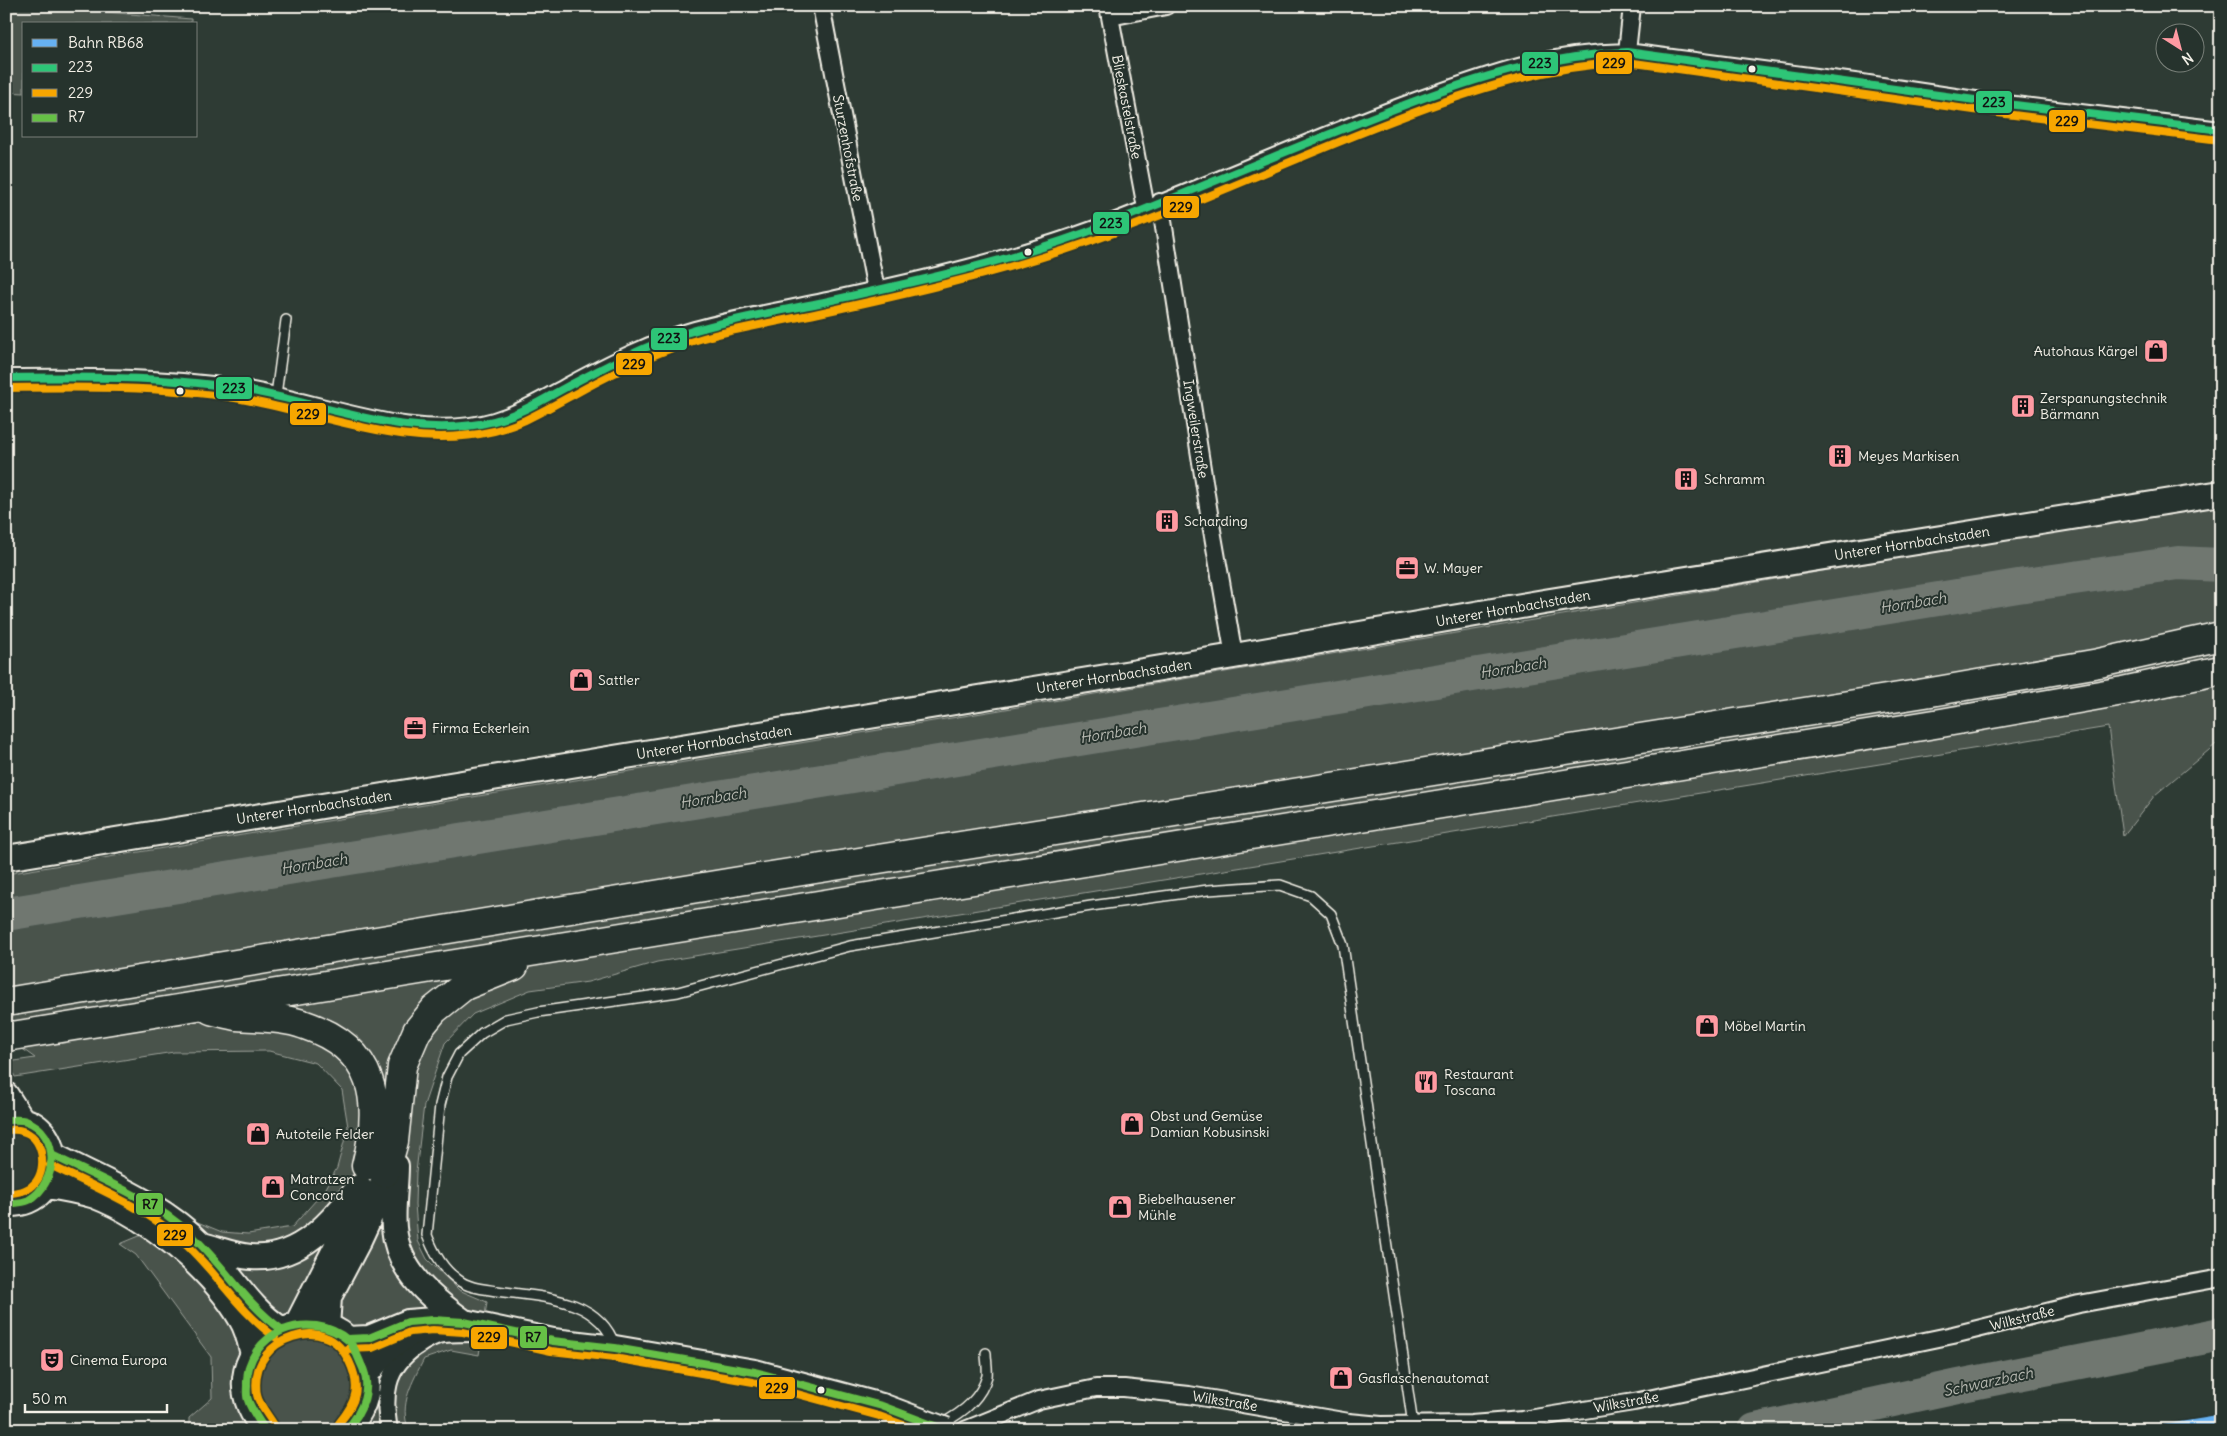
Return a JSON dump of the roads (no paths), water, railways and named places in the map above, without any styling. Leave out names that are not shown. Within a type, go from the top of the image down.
[{"type":"highway","points":[[6,1002],[733,882],[2099,664],[2221,636]]},
{"type":"highway","points":[[6,1036],[556,948],[1090,859],[1941,723],[2123,691],[2221,670]]},
{"type":"highway","points":[[380,1167],[402,1066],[417,1031],[434,1010],[464,986],[556,948]]},
{"type":"highway","points":[[196,1006],[235,1016],[272,1018],[305,1024],[331,1037],[352,1051],[364,1068],[374,1100],[380,1167]]},
{"type":"street","name":"Sturzenhofstraße","points":[[821,6],[876,290]]},
{"type":"street","points":[[1109,12],[1166,6]]},
{"type":"street","points":[[1627,52],[1632,6]]},
{"type":"street","name":"Blieskastelstraße","points":[[1109,12],[1153,205]]},
{"type":"street","points":[[6,378],[75,377],[173,382],[235,388],[276,395],[400,425],[459,428],[493,421],[519,411],[590,374],[644,349],[692,331],[876,290],[1023,253],[1096,228],[1384,113],[1496,72],[1549,58],[1589,52],[1627,52],[1862,82],[2010,105],[2221,130]]},
{"type":"street","name":"Ingweilerstraße","points":[[1153,205],[1234,656]]},
{"type":"street","name":"Unterer Hornbachstaden","points":[[6,858],[1234,656],[1554,600],[2221,493]]},
{"type":"street","points":[[6,1095],[14,1120],[33,1125],[43,1133],[50,1144],[54,1156],[52,1171],[46,1186],[29,1200],[22,1203],[6,1204]]},
{"type":"street","points":[[54,1156],[148,1203],[202,1245],[259,1312],[269,1321],[289,1326],[312,1324],[327,1327],[347,1339],[363,1362],[366,1376],[366,1392],[362,1409],[346,1430]]},
{"type":"street","points":[[202,1245],[251,1257],[289,1250],[322,1231],[380,1167]]},
{"type":"street","points":[[380,1167],[400,1251],[415,1281],[431,1298],[472,1324]]},
{"type":"street","points":[[265,1430],[254,1417],[248,1402],[245,1386],[247,1370],[253,1355],[270,1336],[289,1326],[380,1167]]},
{"type":"street","points":[[327,1327],[329,1297],[378,1199],[380,1167]]},
{"type":"street","points":[[46,1186],[95,1196],[166,1236],[211,1278],[241,1318],[253,1355]]},
{"type":"street","name":"Wilkstraße","points":[[965,1430],[1039,1400],[1096,1388],[1124,1388],[1189,1395],[1349,1422],[1381,1425],[1472,1424],[1522,1420],[1634,1402],[1953,1335],[2079,1304],[2221,1278]]},
{"type":"street","points":[[347,1339],[369,1338],[408,1322],[432,1320],[472,1324],[553,1341],[616,1348],[755,1372],[882,1406],[946,1430]]},
{"type":"street","points":[[366,1376],[388,1348],[413,1332],[431,1326],[472,1324]]},
{"type":"street","points":[[389,1430],[385,1401],[390,1376],[410,1351],[422,1342],[442,1334],[508,1332]]},
{"type":"lane","points":[[276,395],[286,320]]},
{"type":"lane","points":[[616,1348],[611,1334],[602,1322],[576,1305],[557,1300],[476,1288],[457,1280],[433,1251],[428,1235],[440,1105],[447,1077],[459,1054],[482,1033],[506,1019],[538,1012],[678,992],[850,946],[1073,909],[1208,890],[1280,885],[1311,896],[1331,914],[1343,945],[1413,1425]]},
{"type":"lane","points":[[932,1430],[963,1411],[978,1397],[987,1376],[986,1352]]},
{"type":"waterway","name":"Hornbach","points":[[6,914],[2018,586],[2178,563],[2221,565]]},
{"type":"waterway","name":"Schwarzbach","points":[[1755,1430],[1958,1386],[2221,1334]]},
{"type":"rail line","name":"RB68","points":[[2159,1430],[2221,1420]]},
{"type":"place","name":"Autohaus Kärgel","points":[[2156,351]]},
{"type":"place","name":"Zerspanungstechnik Bärmann","points":[[2023,406]]},
{"type":"place","name":"Meyes Markisen","points":[[1840,456]]},
{"type":"place","name":"Schramm","points":[[1686,479]]},
{"type":"place","name":"Scharding","points":[[1167,521]]},
{"type":"place","name":"W. Mayer","points":[[1407,568]]},
{"type":"place","name":"Sattler","points":[[581,680]]},
{"type":"place","name":"Firma Eckerlein","points":[[415,728]]},
{"type":"place","name":"Möbel Martin","points":[[1707,1026]]},
{"type":"place","name":"Restaurant Toscana","points":[[1426,1082]]},
{"type":"place","name":"Obst und Gemüse Damian Kobusinski","points":[[1132,1124]]},
{"type":"place","name":"Autoteile Felder","points":[[258,1134]]},
{"type":"place","name":"Matratzen Concord","points":[[273,1187]]},
{"type":"place","name":"Biebelhausener Mühle","points":[[1120,1207]]},
{"type":"place","name":"Cinema Europa","points":[[52,1360]]},
{"type":"place","name":"Gasflaschenautomat","points":[[1341,1378]]}]
